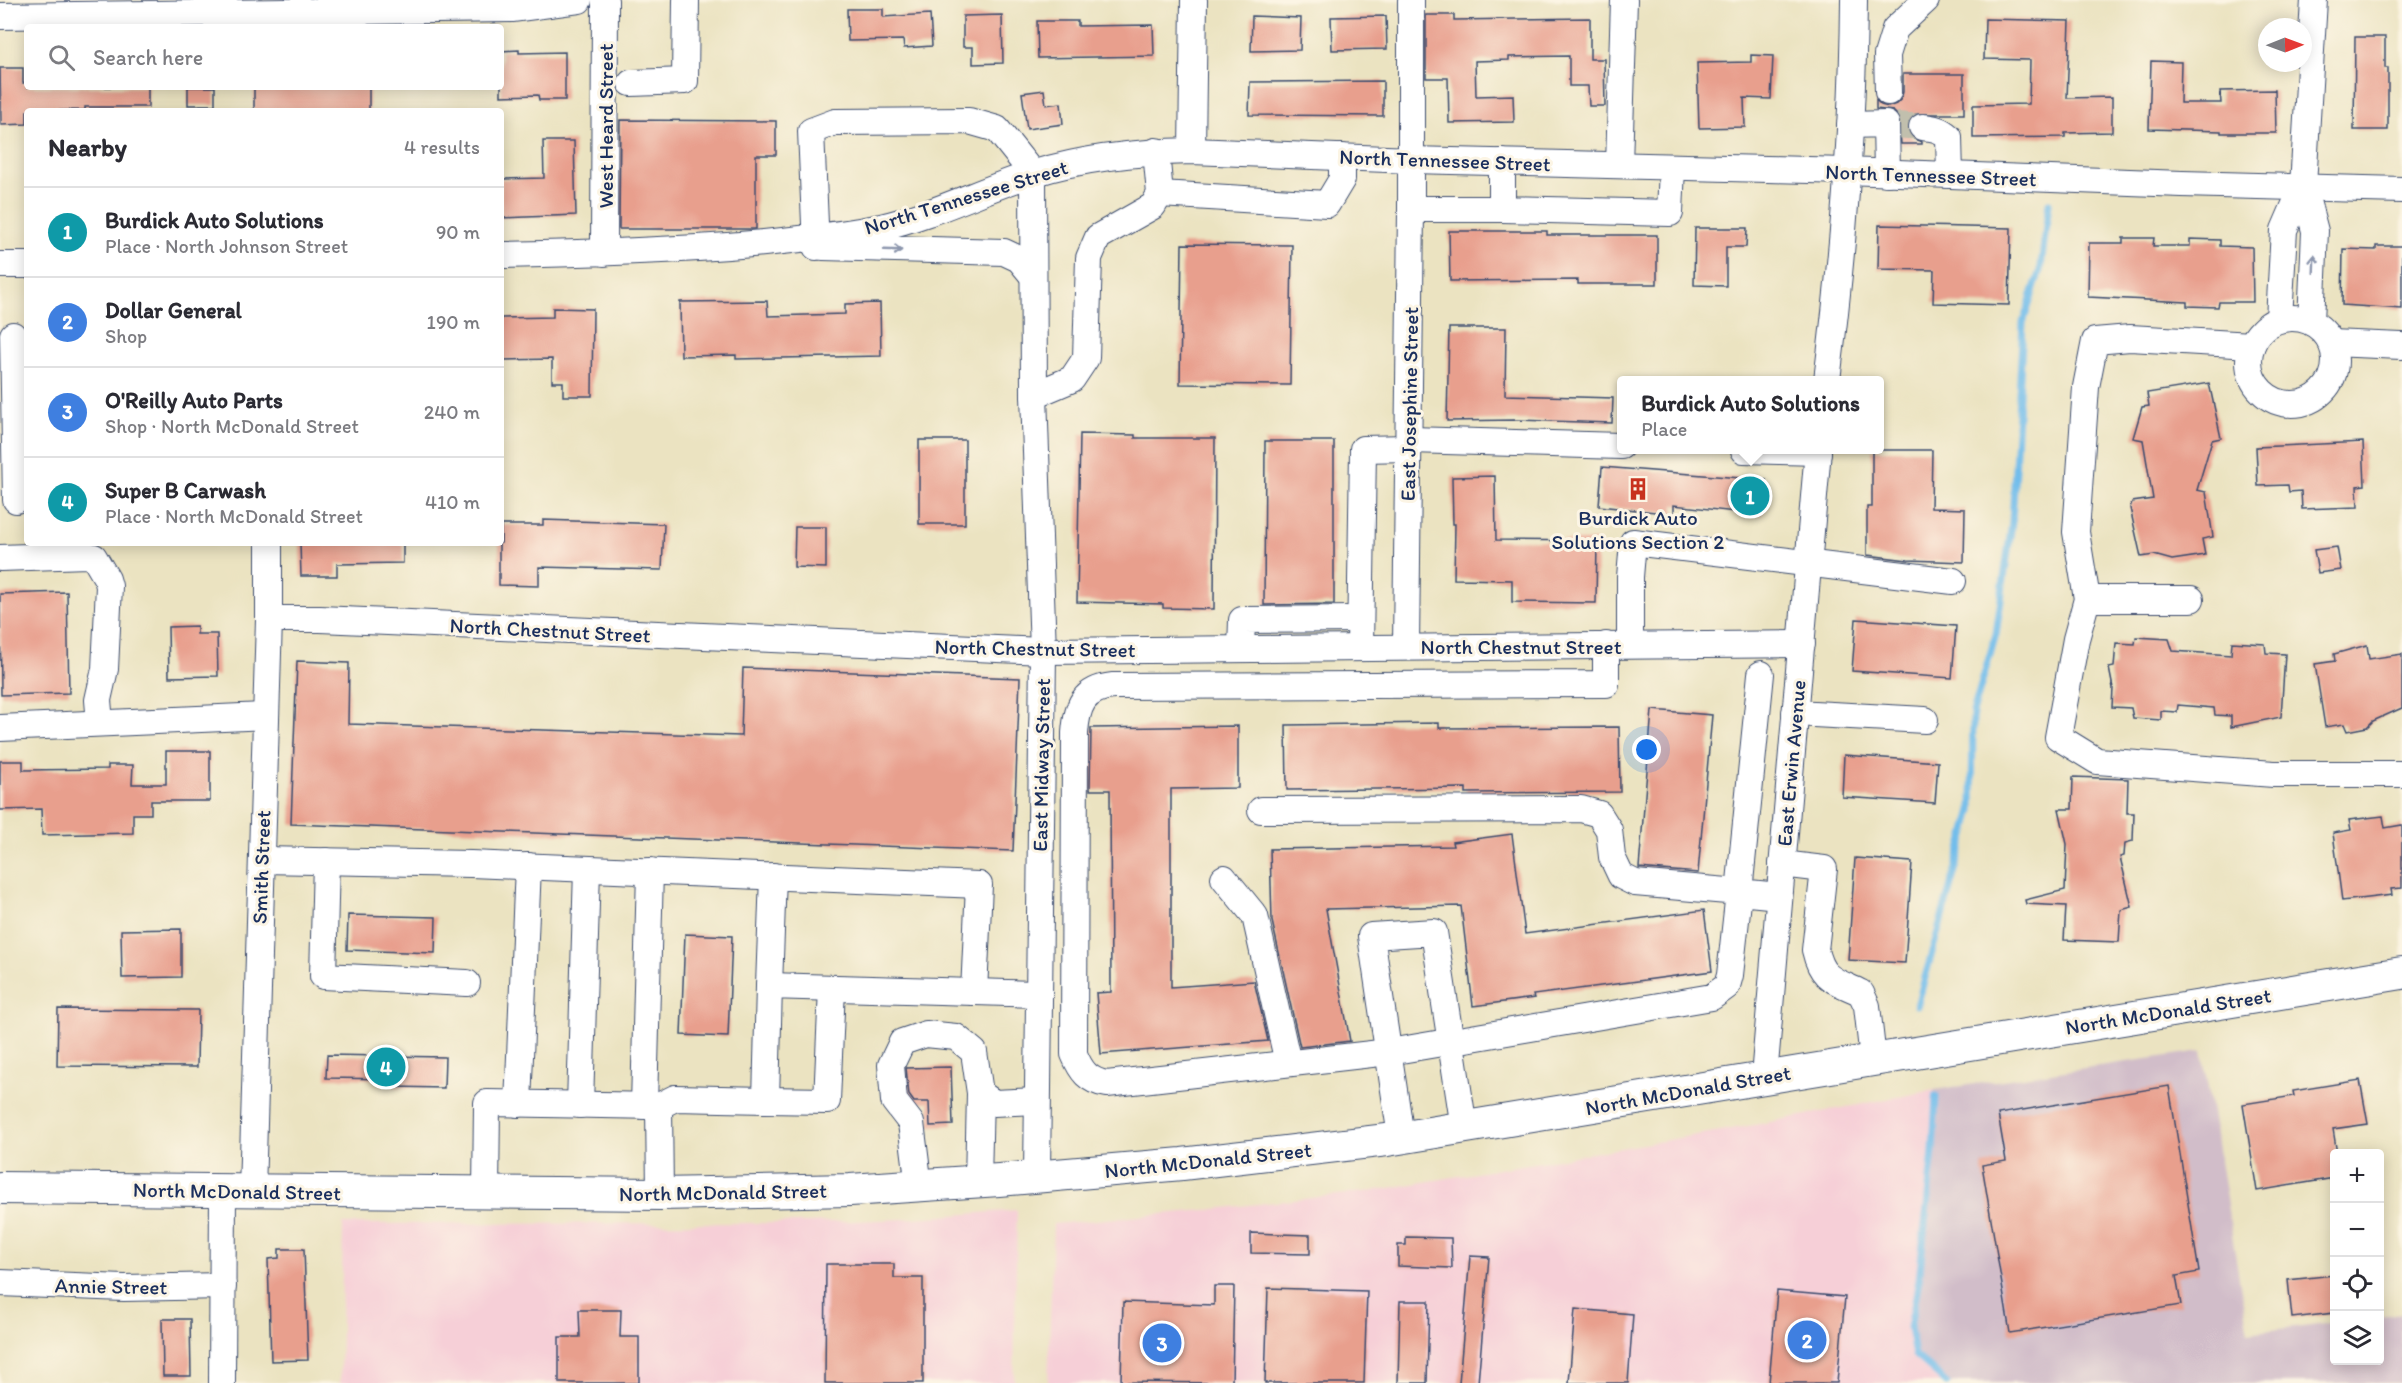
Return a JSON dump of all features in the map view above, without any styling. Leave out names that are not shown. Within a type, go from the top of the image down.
[{"type":"main road","name":"North McDonald Street","points":[[0,1188],[660,1194],[919,1187],[1182,1164],[1464,1128],[2402,973]]},
{"type":"street","points":[[0,16],[512,9],[579,0]]},
{"type":"street","name":"West Heard Street","points":[[604,253],[605,0]]},
{"type":"street","points":[[631,83],[685,81],[686,0]]},
{"type":"street","points":[[1192,151],[1194,0]]},
{"type":"street","name":"East Josephine Street","points":[[1406,647],[1411,0]]},
{"type":"street","points":[[1619,165],[1624,0]]},
{"type":"street","points":[[1828,376],[1834,328],[1850,124],[1854,0]]},
{"type":"street","points":[[1887,173],[1889,114],[1887,55],[1895,29],[1926,0]]},
{"type":"street","points":[[2312,322],[2315,231],[2303,186],[2314,0]]},
{"type":"street","points":[[1853,54],[1887,55]]},
{"type":"street","points":[[1850,124],[1889,114]]},
{"type":"street","points":[[816,242],[811,131],[835,122],[969,121],[997,129],[1033,174]]},
{"type":"street","points":[[1922,127],[1934,128],[1949,137],[1950,175]]},
{"type":"street","name":"North Tennessee Street","points":[[816,242],[946,207],[1033,174],[1075,162],[1114,155],[1156,152],[1192,151],[1411,160],[1846,171],[2402,190]]},
{"type":"street","points":[[1034,395],[1072,379],[1086,358],[1089,258],[1098,237],[1153,206],[1160,194],[1156,152]]},
{"type":"street","points":[[1160,194],[1327,204],[1342,179],[1342,157]]},
{"type":"street","points":[[1502,162],[1502,209]]},
{"type":"street","points":[[1411,209],[1670,213],[1672,167]]},
{"type":"street","name":"East Midway Street","points":[[1033,174],[1034,395],[1043,651],[1036,1176]]},
{"type":"street","points":[[2278,320],[2284,230],[2303,186]]},
{"type":"street","points":[[504,255],[604,253],[816,242],[1004,252],[1020,259],[1033,276]]},
{"type":"street","points":[[0,265],[24,266]]},
{"type":"street","points":[[2290,318],[2312,322],[2323,331],[2331,343],[2335,357],[2334,371],[2328,384],[2319,395],[2306,402],[2292,404],[2272,399],[2256,386],[2250,373],[2248,358],[2252,345],[2267,325],[2278,320],[2290,318]]},
{"type":"street","points":[[13,335],[14,500]]},
{"type":"street","points":[[2252,345],[2130,338],[2095,341],[2086,387],[2076,532],[2087,599],[2076,639],[2058,738],[2097,761],[2274,774],[2402,774]]},
{"type":"street","points":[[2331,343],[2402,346]]},
{"type":"street","points":[[1360,648],[1363,449],[1409,444],[1617,446]]},
{"type":"street","name":"East Erwin Avenue","points":[[1764,1077],[1818,454]]},
{"type":"street","points":[[1761,674],[1730,975],[1727,986],[1712,997],[1389,1052],[1107,1083],[1090,1078],[1078,1064],[1073,1041],[1076,716],[1080,705],[1091,692],[1101,687],[1118,686],[1606,684],[1618,645],[1634,542],[1809,565],[1953,580]]},
{"type":"street","name":"Smith Street","points":[[222,1383],[223,1286],[238,1191],[256,991],[269,620],[268,546]]},
{"type":"street","points":[[0,558],[87,555],[94,557],[109,586],[105,669],[98,700],[100,723]]},
{"type":"street","points":[[2087,599],[2191,599]]},
{"type":"street","name":"North Chestnut Street","points":[[269,620],[331,620],[1043,651],[1802,644]]},
{"type":"street","points":[[1241,649],[1242,620],[1360,620]]},
{"type":"street","points":[[1311,620],[1311,648]]},
{"type":"street","points":[[1117,649],[1118,686]]},
{"type":"street","points":[[0,728],[266,716]]},
{"type":"street","points":[[1756,729],[1794,723],[1925,720]]},
{"type":"street","points":[[1261,810],[1581,809],[1599,814],[1605,821],[1612,857],[1620,876],[1635,882],[1779,896]]},
{"type":"street","points":[[262,860],[528,866],[979,885],[974,992]]},
{"type":"street","points":[[326,861],[323,976],[467,983]]},
{"type":"street","points":[[1782,864],[1824,868],[1815,950],[1818,962],[1828,978],[1861,993],[1867,1006],[1873,1059]]},
{"type":"street","points":[[518,1104],[528,866]]},
{"type":"street","points":[[580,1105],[587,869]]},
{"type":"street","points":[[650,872],[651,1106],[660,1194]]},
{"type":"street","points":[[766,1100],[773,876]]},
{"type":"street","points":[[1224,878],[1255,916],[1288,1063]]},
{"type":"street","points":[[1401,1137],[1371,936],[1434,932],[1464,1128]]},
{"type":"street","points":[[1774,946],[1815,950]]},
{"type":"street","points":[[769,986],[1038,994]]},
{"type":"street","points":[[486,1193],[487,1103],[651,1106],[675,1098],[827,1101],[832,988]]},
{"type":"street","points":[[919,1187],[911,1123],[894,1101],[891,1065],[902,1042],[926,1034],[956,1037],[974,1052],[980,1093],[978,1182]]},
{"type":"street","points":[[980,1093],[994,1103],[1037,1101]]},
{"type":"street","name":"Annie Street","points":[[0,1283],[124,1288],[223,1286]]},
{"type":"shaded area","points":[[2202,1051],[2248,1333],[2330,1323],[2330,1365],[2384,1365],[2384,1315],[2402,1313],[2402,1383],[1947,1383],[1915,1355],[1910,1327],[1919,1280],[1933,1151],[1934,1090]]},
{"type":"shaded area","points":[[1934,1090],[1933,1151],[1919,1280],[1910,1327],[1941,1379],[1947,1383],[1048,1383],[1053,1224],[1372,1191],[1760,1124]]},
{"type":"shaded area","points":[[1017,1210],[1014,1383],[340,1383],[343,1224],[808,1223],[903,1219]]},
{"type":"building","points":[[847,9],[883,9],[883,17],[930,14],[932,46],[904,48],[903,40],[848,41]]},
{"type":"building","points":[[1002,15],[1003,63],[973,64],[973,47],[963,47],[963,16]]},
{"type":"building","points":[[1426,15],[1454,15],[1454,20],[1590,18],[1590,59],[1604,59],[1605,106],[1589,106],[1588,86],[1569,86],[1569,56],[1509,57],[1509,60],[1475,61],[1476,96],[1513,95],[1514,122],[1449,123],[1448,78],[1426,78]]},
{"type":"building","points":[[1252,16],[1301,18],[1300,50],[1251,51]]},
{"type":"building","points":[[1386,16],[1387,49],[1332,50],[1331,17]]},
{"type":"building","points":[[1985,19],[2070,21],[2067,98],[2112,97],[2112,132],[2065,133],[2065,137],[1973,138],[1973,105],[2029,104],[2030,60],[1984,59]]},
{"type":"building","points":[[1037,21],[1078,21],[1078,26],[1153,25],[1154,56],[1038,58]]},
{"type":"building","points":[[2355,37],[2385,37],[2385,68],[2388,68],[2388,130],[2354,130]]},
{"type":"building","points":[[519,50],[519,53],[565,52],[565,100],[539,100],[538,95],[501,96],[501,90],[504,90],[504,51]]},
{"type":"building","points":[[1751,55],[1773,56],[1771,99],[1744,98],[1745,127],[1699,128],[1697,63],[1751,62]]},
{"type":"building","points":[[2151,61],[2181,62],[2180,103],[2221,103],[2220,91],[2275,90],[2276,133],[2149,129]]},
{"type":"building","points":[[0,68],[23,68],[24,90],[148,90],[148,107],[24,108],[24,124],[1,125]]},
{"type":"building","points":[[1903,74],[1964,74],[1964,114],[1915,114],[1907,126],[1908,133],[1922,144],[1901,144],[1899,117],[1893,111],[1876,109],[1876,100],[1888,107],[1896,104],[1903,92]]},
{"type":"building","points":[[1383,81],[1383,116],[1249,115],[1250,82]]},
{"type":"building","points":[[188,90],[215,90],[215,105],[188,105]]},
{"type":"building","points":[[254,90],[369,90],[369,108],[254,108]]},
{"type":"building","points":[[1044,90],[1046,105],[1061,103],[1063,124],[1027,129],[1022,93]]},
{"type":"building","points":[[620,120],[776,121],[776,155],[756,155],[756,229],[619,229]]},
{"type":"building","points":[[543,141],[574,141],[576,215],[504,218],[504,179],[544,178]]},
{"type":"building","points":[[1879,225],[2011,228],[2009,305],[1933,303],[1934,270],[1878,269]]},
{"type":"building","points":[[1695,228],[1747,228],[1746,247],[1726,247],[1726,286],[1694,285]]},
{"type":"building","points":[[1449,231],[1547,231],[1547,235],[1657,235],[1657,284],[1578,284],[1578,280],[1450,281]]},
{"type":"building","points":[[2123,238],[2154,238],[2153,246],[2190,246],[2190,239],[2220,240],[2220,246],[2252,247],[2253,302],[2219,302],[2218,307],[2187,306],[2187,302],[2088,297],[2089,243],[2123,243]]},
{"type":"building","points":[[1182,244],[1292,245],[1290,385],[1180,384]]},
{"type":"building","points":[[2376,246],[2402,246],[2402,309],[2342,305],[2343,249],[2376,250]]},
{"type":"building","points":[[767,301],[768,316],[845,314],[845,304],[880,303],[881,356],[736,359],[736,355],[681,356],[680,302]]},
{"type":"building","points":[[553,308],[593,309],[592,396],[563,396],[563,382],[552,382],[552,359],[504,360],[504,318],[553,317]]},
{"type":"building","points":[[1449,328],[1506,328],[1505,395],[1613,398],[1612,423],[1517,420],[1447,421]]},
{"type":"building","points":[[2209,383],[2221,438],[2212,440],[2197,490],[2206,492],[2213,537],[2202,539],[2205,555],[2172,560],[2154,555],[2141,557],[2130,508],[2132,502],[2153,499],[2143,440],[2133,438],[2142,407],[2149,406],[2147,393]]},
{"type":"building","points":[[1080,434],[1135,435],[1135,438],[1215,438],[1214,609],[1163,608],[1163,604],[1077,602]]},
{"type":"building","points":[[919,440],[965,440],[965,524],[919,524]]},
{"type":"building","points":[[1265,441],[1334,441],[1334,604],[1264,605]]},
{"type":"building","points":[[2363,442],[2365,485],[2357,486],[2358,507],[2302,509],[2301,491],[2289,492],[2288,485],[2258,486],[2256,447]]},
{"type":"building","points":[[1884,450],[1932,450],[1931,508],[1965,509],[1964,562],[1908,560],[1867,555],[1867,507],[1872,507],[1872,454],[1884,454]]},
{"type":"building","points":[[1602,467],[1766,480],[1762,515],[1674,505],[1674,514],[1599,506]]},
{"type":"building","points":[[1495,476],[1496,540],[1597,541],[1596,603],[1512,602],[1512,580],[1454,579],[1455,524],[1453,524],[1452,477]]},
{"type":"building","points":[[543,520],[664,524],[662,570],[539,567],[539,586],[499,585],[499,546],[504,546],[504,525],[543,525]]},
{"type":"building","points":[[795,527],[826,527],[826,568],[794,567]]},
{"type":"building","points":[[300,546],[403,546],[403,563],[337,564],[337,576],[301,576]]},
{"type":"building","points":[[2337,547],[2341,570],[2318,573],[2314,550]]},
{"type":"building","points":[[67,592],[69,693],[1,695],[0,594]]},
{"type":"building","points":[[1856,619],[1956,626],[1952,678],[1852,671]]},
{"type":"building","points":[[197,626],[197,634],[217,634],[218,676],[169,677],[168,627]]},
{"type":"building","points":[[2136,637],[2169,639],[2173,651],[2231,655],[2232,642],[2265,644],[2266,653],[2285,654],[2281,717],[2231,727],[2231,716],[2215,715],[2214,708],[2178,705],[2177,712],[2161,711],[2161,720],[2133,718],[2131,708],[2112,707],[2113,688],[2109,668],[2114,667],[2116,643],[2135,644]]},
{"type":"building","points":[[2367,645],[2369,659],[2402,654],[2402,708],[2373,721],[2367,727],[2347,731],[2344,724],[2325,727],[2315,664],[2335,661],[2334,654]]},
{"type":"building","points":[[297,661],[349,663],[348,724],[741,736],[743,668],[1020,678],[1013,851],[291,824]]},
{"type":"building","points":[[1652,710],[1712,715],[1698,873],[1639,868]]},
{"type":"building","points":[[1439,723],[1439,728],[1619,727],[1620,792],[1466,793],[1466,788],[1287,790],[1286,725]]},
{"type":"building","points":[[1238,726],[1238,788],[1171,789],[1171,987],[1254,981],[1268,1041],[1101,1054],[1096,993],[1111,992],[1110,790],[1090,790],[1091,728]]},
{"type":"building","points":[[166,751],[210,751],[210,801],[151,801],[151,814],[133,814],[133,833],[42,835],[41,809],[0,810],[0,761],[23,761],[23,770],[108,769],[108,765],[133,765],[132,784],[166,784]]},
{"type":"building","points":[[1844,755],[1938,762],[1935,803],[1842,797]]},
{"type":"building","points":[[2073,777],[2128,779],[2127,813],[2134,813],[2133,841],[2125,843],[2124,856],[2120,857],[2132,907],[2121,910],[2119,942],[2064,940],[2066,906],[2026,904],[2025,900],[2065,890],[2067,844],[2059,809],[2072,809]]},
{"type":"building","points":[[2383,816],[2385,828],[2402,825],[2402,888],[2391,889],[2392,895],[2342,901],[2333,833],[2351,830],[2349,820]]},
{"type":"building","points":[[1512,834],[1525,934],[1704,910],[1712,971],[1533,995],[1534,998],[1473,1006],[1461,906],[1326,909],[1350,1041],[1300,1047],[1272,921],[1270,849],[1453,846],[1452,842]]},
{"type":"building","points":[[1855,858],[1912,862],[1905,963],[1848,960]]},
{"type":"building","points":[[348,915],[436,917],[435,953],[347,950]]},
{"type":"building","points":[[181,929],[181,977],[122,978],[121,930]]},
{"type":"building","points":[[685,934],[732,936],[728,1037],[681,1035]]},
{"type":"building","points":[[58,1009],[198,1010],[197,1067],[57,1066]]},
{"type":"building","points":[[327,1055],[445,1057],[444,1088],[394,1087],[394,1079],[326,1078]]},
{"type":"building","points":[[951,1067],[953,1125],[930,1126],[929,1102],[914,1102],[909,1095],[906,1068]]},
{"type":"building","points":[[2360,1080],[2368,1124],[2333,1129],[2336,1149],[2330,1149],[2330,1179],[2257,1191],[2243,1104],[2294,1096],[2293,1091]]},
{"type":"building","points":[[2169,1086],[2199,1272],[2176,1276],[2181,1305],[2010,1333],[1982,1165],[2006,1161],[1998,1114]]},
{"type":"building","points":[[1251,1233],[1310,1235],[1310,1254],[1251,1253]]},
{"type":"building","points":[[1406,1237],[1451,1238],[1452,1268],[1398,1266],[1398,1245],[1406,1245]]},
{"type":"building","points":[[279,1249],[304,1249],[308,1360],[271,1361],[268,1259],[279,1258]]},
{"type":"building","points":[[1470,1256],[1489,1257],[1478,1383],[1459,1383]]},
{"type":"building","points":[[826,1264],[894,1264],[894,1278],[923,1278],[923,1383],[825,1383]]},
{"type":"building","points":[[2330,1275],[2330,1313],[2292,1318],[2288,1280]]},
{"type":"building","points":[[1214,1286],[1234,1286],[1232,1383],[1121,1382],[1123,1302],[1214,1305]]},
{"type":"building","points":[[1268,1288],[1367,1291],[1364,1383],[1265,1383]]},
{"type":"building","points":[[1777,1291],[1845,1297],[1837,1383],[1769,1383]]},
{"type":"building","points":[[1400,1301],[1429,1301],[1427,1383],[1398,1383]]},
{"type":"building","points":[[1575,1309],[1633,1314],[1628,1383],[1569,1383]]},
{"type":"building","points":[[579,1310],[621,1310],[620,1337],[639,1337],[639,1383],[559,1383],[559,1337],[580,1337]]},
{"type":"building","points":[[162,1319],[190,1319],[191,1376],[163,1376]]},
{"type":"waterway","points":[[1917,1006],[1972,810],[1973,712],[1996,634],[2012,522],[2023,323],[2041,267],[2049,203]]},
{"type":"waterway","points":[[1936,1096],[1933,1151],[1919,1280],[1910,1327],[1915,1355],[1947,1383]]},
{"type":"tunnel","points":[[1896,125],[1922,127]]},
{"type":"place","name":"Burdick Auto Solutions Section 2","points":[[1638,489]]},
{"type":"place","name":"Burdick Auto Solutions","points":[[1750,496]]},
{"type":"place","name":"Super B Carwash","points":[[386,1067]]},
{"type":"place","name":"Dollar General","points":[[1807,1340]]},
{"type":"place","name":"O'Reilly Auto Parts","points":[[1162,1343]]}]
